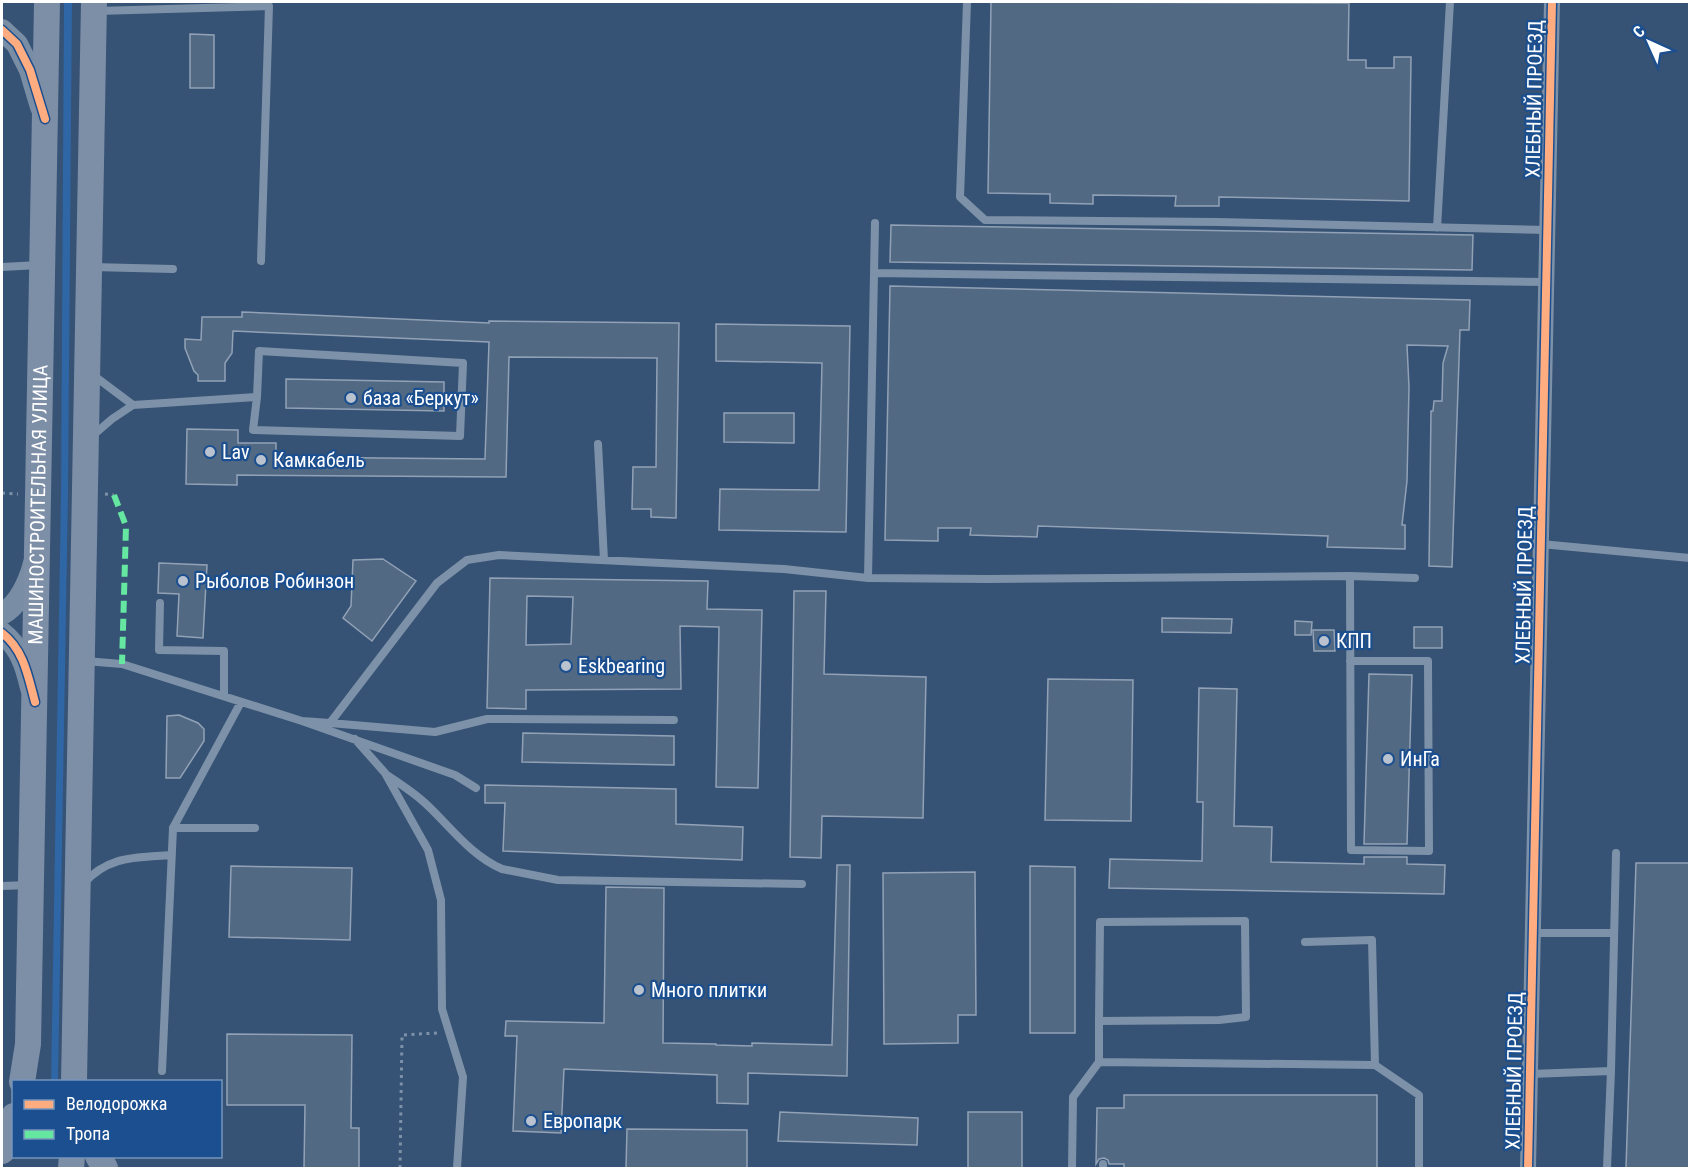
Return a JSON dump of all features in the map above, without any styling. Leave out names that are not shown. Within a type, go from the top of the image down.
[{"type":"main road","name":"МАШИНОСТРОИТЕЛЬНАЯ УЛИЦА","points":[[22,1080],[28,1044],[47,2]]},
{"type":"main road","points":[[74,1080],[94,6]]},
{"type":"main road","points":[[75,1041],[80,1080]]},
{"type":"main road","points":[[2,1151],[12,1122]]},
{"type":"street","name":"ХЛЕБНЫЙ ПРОЕЗД","points":[[1528,1168],[1552,2]]},
{"type":"street","points":[[2,30],[17,44],[30,70],[45,119]]},
{"type":"street","points":[[2,614],[19,599],[27,584],[37,547]]},
{"type":"street","points":[[2,633],[11,641],[26,666],[34,702]]},
{"type":"lane","points":[[967,2],[960,197],[985,220],[1218,222],[1547,231]]},
{"type":"lane","points":[[1437,228],[1450,2]]},
{"type":"lane","points":[[94,6],[269,6],[261,261]]},
{"type":"lane","points":[[868,578],[875,224]]},
{"type":"lane","points":[[2,267],[42,265]]},
{"type":"lane","points":[[89,267],[173,269]]},
{"type":"lane","points":[[874,273],[1546,282]]},
{"type":"lane","points":[[259,351],[463,363],[460,436],[253,430],[257,397],[259,351]]},
{"type":"lane","points":[[87,369],[99,381],[133,405]]},
{"type":"lane","points":[[86,443],[98,430],[133,405],[257,397]]},
{"type":"lane","points":[[598,444],[604,560]]},
{"type":"lane","points":[[1541,544],[1689,558]]},
{"type":"lane","points":[[330,723],[437,583],[467,560],[499,555],[784,569],[868,578],[1350,576],[1415,578]]},
{"type":"lane","points":[[1350,576],[1350,661],[1350,850],[1429,851],[1428,661],[1350,661]]},
{"type":"lane","points":[[160,603],[159,650],[224,651],[224,696]]},
{"type":"lane","points":[[82,661],[122,664],[302,721],[455,775],[476,788]]},
{"type":"lane","points":[[162,1071],[173,828],[241,702]]},
{"type":"lane","points":[[302,721],[435,732],[487,719],[674,720]]},
{"type":"lane","points":[[355,739],[385,773],[424,802],[461,841],[502,869],[558,880],[802,884]]},
{"type":"lane","points":[[385,773],[428,850],[441,900],[442,1009],[463,1077],[457,1168]]},
{"type":"lane","points":[[173,828],[255,828]]},
{"type":"lane","points":[[1607,1168],[1616,853]]},
{"type":"lane","points":[[77,892],[92,875],[105,865],[126,859],[171,855]]},
{"type":"lane","points":[[2,886],[31,885]]},
{"type":"lane","points":[[1072,1168],[1073,1097],[1099,1062],[1099,1021],[1100,922],[1245,921],[1246,1017],[1219,1020],[1099,1021]]},
{"type":"lane","points":[[1533,933],[1614,933]]},
{"type":"lane","points":[[1305,942],[1372,940],[1375,1065]]},
{"type":"lane","points":[[1099,1062],[1375,1065],[1419,1095],[1419,1168]]},
{"type":"lane","points":[[1530,1074],[1611,1071]]},
{"type":"path","points":[[2,493],[18,494]]},
{"type":"path","points":[[400,1168],[402,1035],[449,1032]]},
{"type":"shaded area","points":[[64,2],[72,2],[68,494],[58,1080],[51,1080],[61,494]]},
{"type":"building","points":[[991,2],[1349,3],[1348,60],[1366,60],[1366,68],[1394,68],[1394,57],[1411,57],[1409,201],[1219,197],[1219,206],[1175,206],[1176,196],[1093,195],[1093,204],[1050,203],[1050,194],[988,193]]},
{"type":"building","points":[[190,34],[214,35],[214,88],[190,88]]},
{"type":"building","points":[[891,225],[1473,235],[1472,270],[890,262]]},
{"type":"building","points":[[890,286],[1470,300],[1469,330],[1460,330],[1452,567],[1429,566],[1431,411],[1433,411],[1434,401],[1442,401],[1443,363],[1448,346],[1407,345],[1409,387],[1407,481],[1402,525],[1405,525],[1405,549],[1327,547],[1328,536],[1038,526],[1037,537],[970,535],[971,528],[938,528],[938,541],[885,540]]},
{"type":"building","points":[[242,312],[489,323],[489,321],[679,323],[676,518],[651,517],[651,509],[632,509],[633,467],[656,467],[657,358],[509,357],[506,477],[237,475],[237,485],[186,484],[187,429],[238,430],[238,443],[276,443],[276,457],[485,459],[489,342],[233,331],[232,353],[225,363],[225,381],[198,381],[198,375],[194,371],[185,348],[185,339],[201,340],[202,317],[242,317]]},
{"type":"building","points":[[716,324],[850,326],[846,532],[719,530],[720,489],[819,490],[822,363],[716,361]]},
{"type":"building","points":[[286,379],[444,382],[444,411],[286,408]]},
{"type":"building","points":[[724,413],[794,413],[794,443],[724,442]]},
{"type":"building","points":[[383,559],[416,581],[372,641],[343,618],[351,606],[353,560]]},
{"type":"building","points":[[159,563],[207,565],[203,638],[177,636],[179,594],[158,593]]},
{"type":"building","points":[[490,578],[708,581],[707,609],[762,610],[758,788],[716,787],[719,627],[680,626],[681,689],[526,690],[526,709],[487,708]],"holes":[[[527,596],[573,597],[571,644],[526,645]]]},
{"type":"building","points":[[794,591],[826,591],[824,674],[926,677],[923,818],[822,816],[821,858],[790,857]]},
{"type":"building","points":[[1162,618],[1232,619],[1231,633],[1162,632]]},
{"type":"building","points":[[1295,621],[1312,622],[1311,635],[1295,635]]},
{"type":"building","points":[[1414,627],[1442,627],[1442,648],[1414,648]]},
{"type":"building","name":"КПП","points":[[1313,630],[1334,630],[1335,651],[1314,651]]},
{"type":"building","name":"ИнГа","points":[[1369,674],[1412,675],[1407,844],[1364,844]]},
{"type":"building","points":[[1048,679],[1133,680],[1131,821],[1045,820]]},
{"type":"building","points":[[1199,688],[1237,689],[1234,826],[1272,827],[1271,862],[1364,864],[1364,857],[1407,857],[1407,864],[1445,865],[1444,894],[1109,888],[1110,859],[1202,861],[1203,802],[1197,802]]},
{"type":"building","points":[[179,715],[198,723],[204,729],[204,741],[180,778],[166,778],[167,716]]},
{"type":"building","points":[[523,733],[674,736],[674,765],[522,762]]},
{"type":"building","points":[[485,785],[676,789],[676,824],[743,827],[742,860],[503,851],[505,803],[485,803]]},
{"type":"building","points":[[1636,863],[1689,863],[1689,1168],[1626,1168]]},
{"type":"building","points":[[837,865],[850,865],[847,1076],[748,1073],[748,1104],[717,1103],[717,1075],[564,1069],[561,1133],[513,1131],[517,1036],[505,1036],[506,1021],[604,1023],[606,887],[664,888],[663,1043],[752,1046],[752,1043],[832,1045]]},
{"type":"building","points":[[231,866],[352,868],[350,940],[229,937]]},
{"type":"building","points":[[1030,866],[1075,867],[1075,1033],[1030,1033]]},
{"type":"building","points":[[975,872],[976,1015],[958,1015],[958,1043],[884,1044],[883,873]]},
{"type":"building","points":[[227,1034],[352,1035],[351,1128],[359,1128],[359,1168],[304,1168],[305,1105],[227,1105]]},
{"type":"building","points":[[1124,1095],[1377,1095],[1377,1168],[1124,1168],[1124,1164],[1109,1164],[1104,1158],[1099,1159],[1096,1164],[1097,1108],[1124,1108]]},
{"type":"building","points":[[780,1112],[918,1118],[917,1145],[778,1141]]},
{"type":"building","points":[[968,1112],[1022,1112],[1022,1168],[968,1168]]},
{"type":"building","points":[[627,1129],[747,1130],[747,1168],[626,1168]]},
{"type":"marked path","points":[[114,495],[126,526],[122,664]]},
{"type":"cycle path","points":[[1528,1168],[1552,2]]},
{"type":"cycle path","points":[[2,30],[17,44],[30,70],[45,119]]},
{"type":"cycle path","points":[[2,633],[20,655],[35,702]]},
{"type":"place","name":"база «Беркут»","points":[[351,398]]},
{"type":"place","name":"Lav","points":[[210,452]]},
{"type":"place","name":"Камкабель","points":[[261,460]]},
{"type":"place","name":"Рыболов Робинзон","points":[[183,581]]},
{"type":"place","name":"КПП","points":[[1324,641]]},
{"type":"place","name":"Eskbearing","points":[[566,666]]},
{"type":"place","name":"ИнГа","points":[[1388,759]]},
{"type":"place","name":"Много плитки","points":[[639,990]]},
{"type":"place","name":"Европарк","points":[[531,1121]]}]
